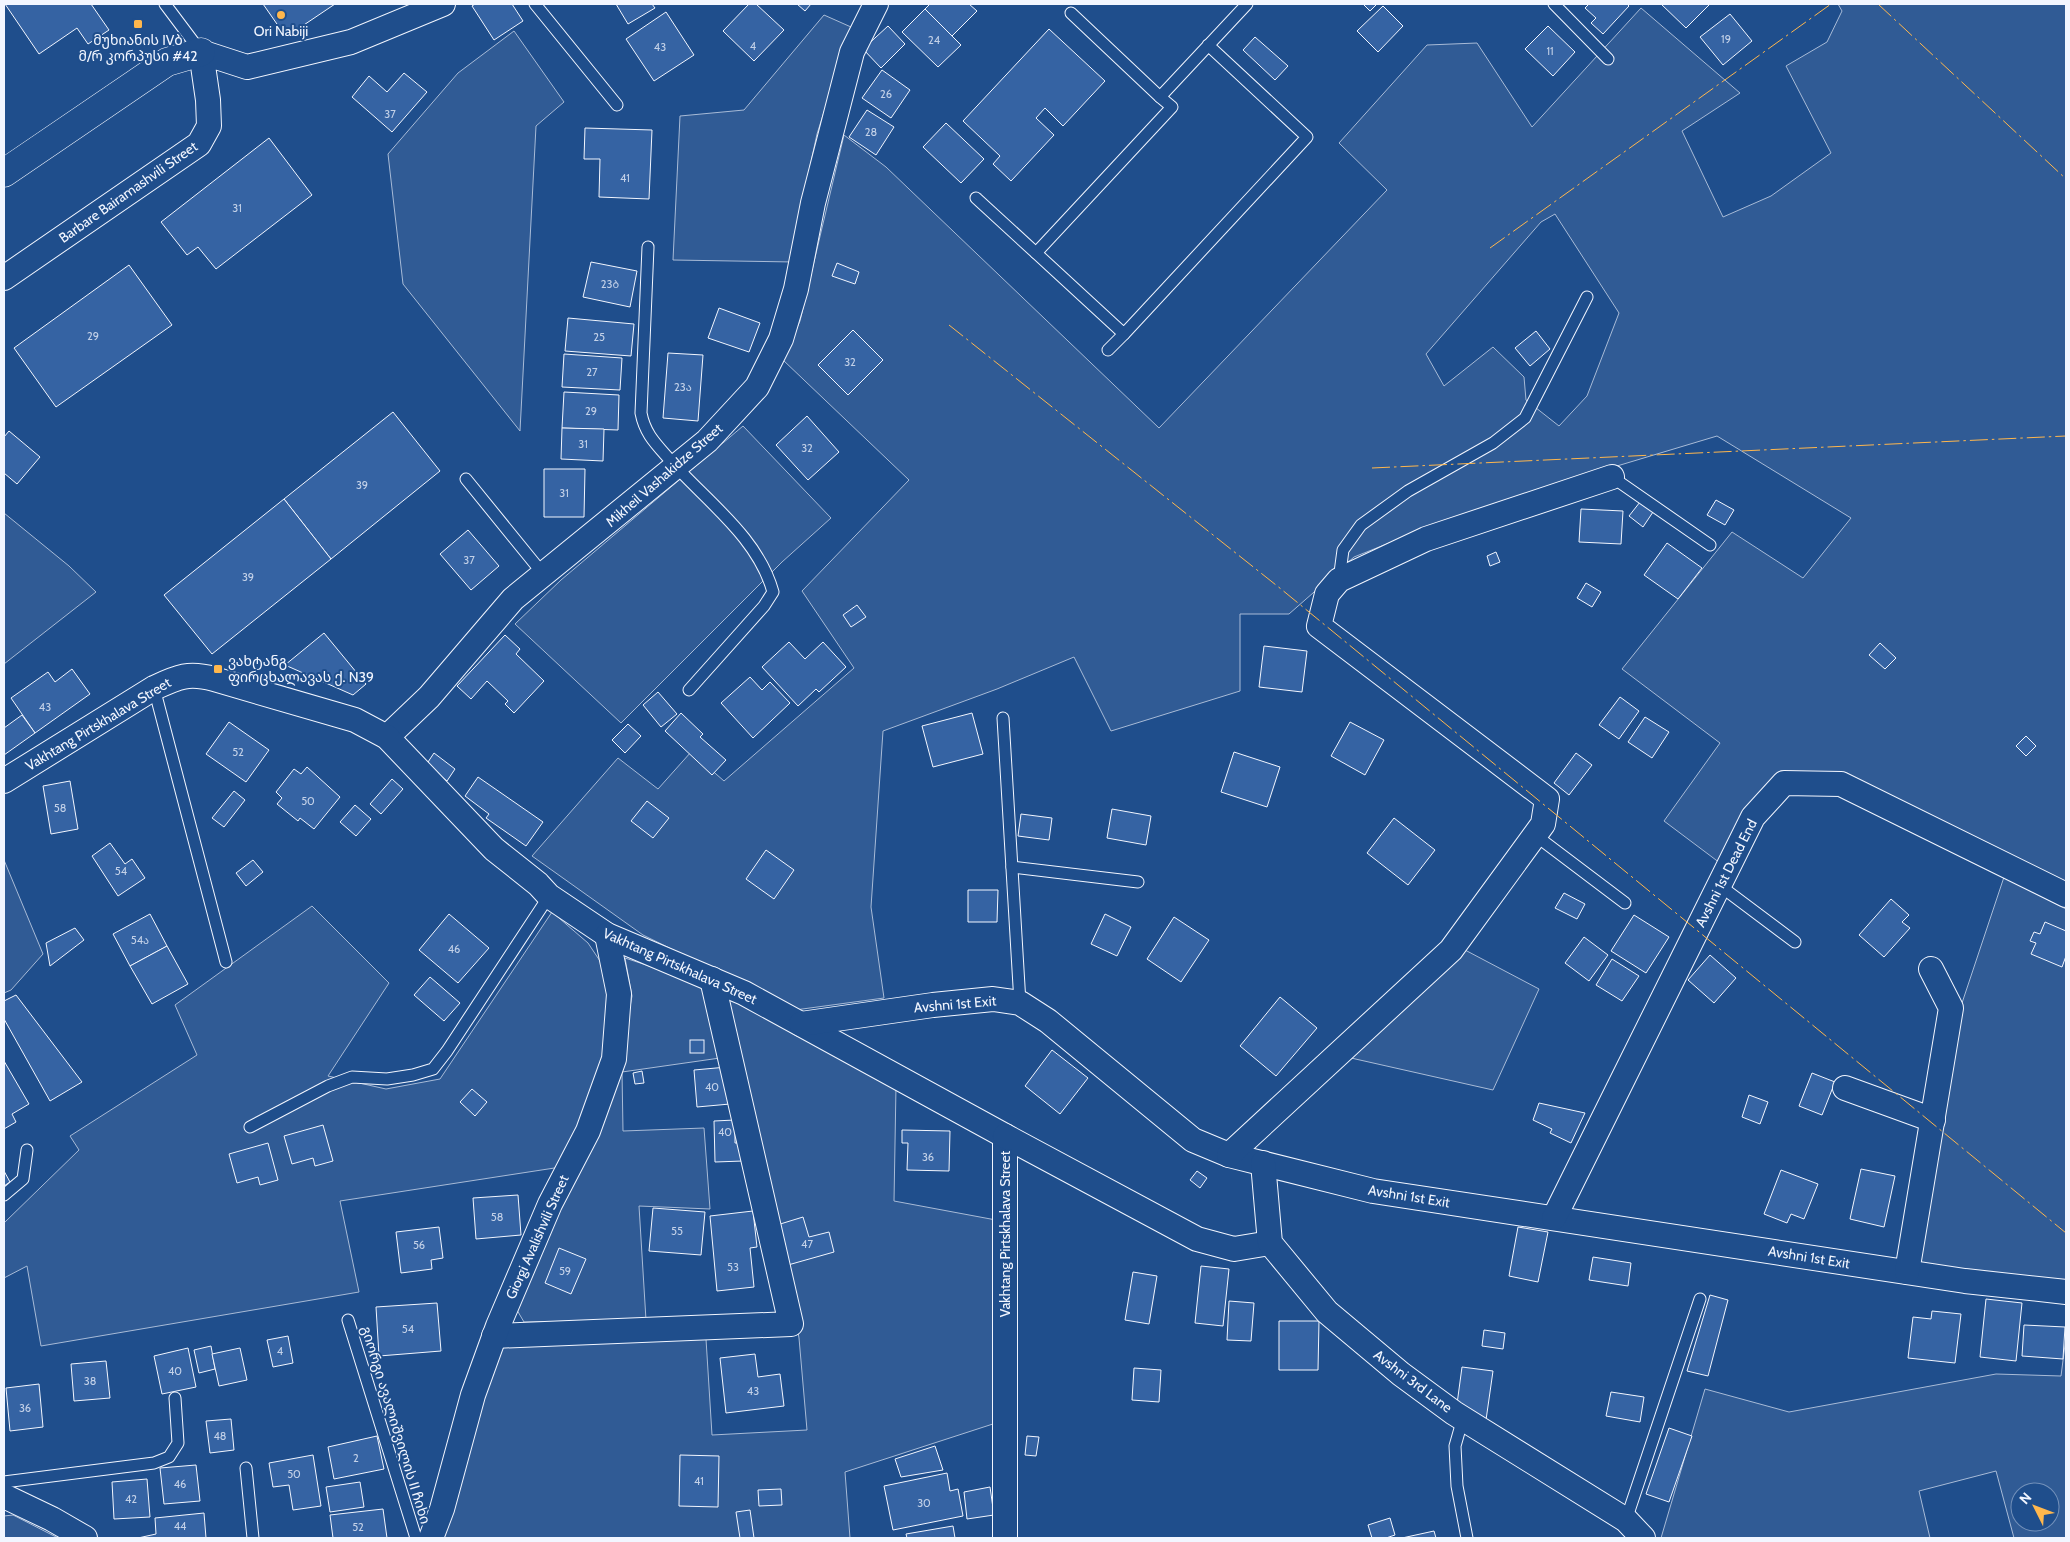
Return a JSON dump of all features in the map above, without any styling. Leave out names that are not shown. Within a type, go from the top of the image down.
[{"type":"street","points":[[4,173],[167,62],[201,52],[247,67],[351,42],[443,4]]},
{"type":"street","name":"Mikheil Vashakidze Street","points":[[387,737],[429,696],[513,599],[707,441],[757,387],[781,338],[796,289],[813,203],[852,52],[876,4]]},
{"type":"street","name":"Barbare Bairamashvili Street","points":[[4,278],[199,144],[209,126],[208,100],[201,52]]},
{"type":"street","points":[[1229,1155],[1451,950],[1543,824],[1547,799],[1319,626],[1326,594],[1339,580],[1426,538],[1612,477]]},
{"type":"street","name":"Vakhtang Pirtskhalava Street","points":[[4,781],[154,688],[178,676],[195,674],[355,720],[387,737],[494,849],[538,884],[549,896],[607,935],[744,993],[1005,1136],[1005,1538]]},
{"type":"street","name":"Avshni 1st Dead End","points":[[1554,1218],[1753,817],[1784,783],[1841,784],[2066,895]]},
{"type":"street","name":"Giorgi Avalishvili Street","points":[[431,1538],[442,1509],[474,1395],[494,1336],[550,1204],[588,1131],[614,1059],[618,994],[607,935]]},
{"type":"street","points":[[1907,1272],[1951,1008],[1931,968]]},
{"type":"street","points":[[494,1336],[791,1324],[712,979]]},
{"type":"street","name":"Avshni 1st Exit","points":[[801,1024],[933,1005],[993,999],[1020,1002],[1048,1022],[1193,1140],[1229,1155],[1373,1191],[1907,1272],[2066,1292]]},
{"type":"street","points":[[1845,1088],[1933,1120]]},
{"type":"street","points":[[1005,1136],[1197,1239],[1234,1249],[1270,1243],[1264,1163]]},
{"type":"street","name":"Avshni 3rd Lane","points":[[1270,1243],[1327,1312],[1401,1374],[1463,1418],[1626,1520],[1643,1538]]},
{"type":"street","points":[[6,1496],[85,1538]]},
{"type":"lane","points":[[165,4],[201,52]]},
{"type":"lane","points":[[535,4],[617,104]]},
{"type":"lane","points":[[1160,97],[1247,4]]},
{"type":"lane","points":[[1554,4],[1608,59]]},
{"type":"lane","points":[[1036,253],[1172,107],[1071,13]]},
{"type":"lane","points":[[1108,350],[1307,137],[1208,45]]},
{"type":"lane","points":[[976,198],[1124,334]]},
{"type":"lane","points":[[648,247],[641,413],[644,428],[676,467],[745,538],[769,580],[772,592],[764,606],[689,690]]},
{"type":"lane","points":[[1339,580],[1343,550],[1361,525],[1408,492],[1493,443],[1526,418],[1587,297]]},
{"type":"lane","points":[[1612,477],[1710,545]]},
{"type":"lane","points":[[466,479],[544,575]]},
{"type":"lane","points":[[154,688],[226,962]]},
{"type":"lane","points":[[1003,718],[1020,1002]]},
{"type":"lane","points":[[1535,835],[1625,903]]},
{"type":"lane","points":[[1012,868],[1138,882]]},
{"type":"lane","points":[[1719,885],[1795,942]]},
{"type":"lane","points":[[250,1127],[328,1086],[352,1077],[387,1079],[413,1075],[433,1069],[447,1051],[549,896]]},
{"type":"lane","points":[[4,1196],[23,1179],[27,1150]]},
{"type":"lane","points":[[1626,1520],[1700,1299]]},
{"type":"lane","name":"გიორგი ავალიშვილის II ჩიხი","points":[[348,1320],[416,1538]]},
{"type":"lane","points":[[6,1496],[154,1463],[169,1457],[178,1442],[175,1398]]},
{"type":"lane","points":[[1463,1418],[1455,1446],[1457,1486],[1467,1538]]},
{"type":"lane","points":[[246,1468],[253,1538]]},
{"type":"shaded area","points":[[1838,4],[2066,4],[2066,885],[2007,854],[1779,773],[1720,863],[1664,821],[1720,743],[1622,669],[1732,532],[1803,578],[1851,518],[1717,436],[1547,487],[1432,526],[1354,557],[1289,614],[1240,614],[1240,691],[1111,731],[1074,657],[997,689],[883,731],[871,907],[884,998],[795,1010],[643,935],[532,856],[618,758],[658,789],[691,752],[724,781],[854,668],[802,591],[909,480],[783,360],[800,321],[844,135],[886,167],[1159,428],[1387,190],[1339,143],[1427,45],[1477,43],[1532,127],[1641,8],[1740,93],[1682,131],[1723,217],[1771,196],[1831,153],[1786,66],[1827,42],[1842,11]],"holes":[[[1555,214],[1619,313],[1587,396],[1559,426],[1526,400],[1524,377],[1493,347],[1444,386],[1426,354],[1541,222]]]},
{"type":"shaded area","points":[[824,15],[851,27],[817,134],[794,262],[673,260],[680,116],[744,110]]},
{"type":"shaded area","points":[[514,31],[564,102],[536,126],[520,431],[403,284],[388,154],[458,73]]},
{"type":"shaded area","points":[[743,426],[831,518],[782,562],[621,723],[515,624],[561,580]]},
{"type":"shaded area","points":[[4,513],[69,566],[96,592],[4,664]]},
{"type":"shaded area","points":[[4,860],[43,954],[11,990],[4,993]]},
{"type":"shaded area","points":[[2004,877],[2066,909],[2066,1286],[1918,1262],[1960,1009]]},
{"type":"shaded area","points":[[312,906],[389,983],[328,1076],[386,1089],[440,1079],[552,912],[588,943],[604,967],[612,1008],[607,1056],[561,1167],[340,1201],[359,1292],[41,1346],[27,1266],[4,1278],[4,1223],[79,1150],[70,1136],[197,1055],[175,1005]]},
{"type":"shaded area","points":[[1465,950],[1539,989],[1493,1090],[1351,1058]]},
{"type":"shaded area","points":[[625,958],[704,984],[727,1057],[622,1072],[623,1131],[704,1128],[710,1209],[639,1206],[646,1320],[524,1322],[514,1305],[620,1062],[632,996]]},
{"type":"shaded area","points":[[725,994],[896,1086],[894,1201],[996,1220],[999,1422],[845,1472],[850,1538],[440,1538],[449,1519],[500,1345],[706,1339],[712,1435],[807,1430],[799,1338],[791,1290]]},
{"type":"shaded area","points":[[2066,1337],[2066,1538],[2014,1538],[2012,1532],[2060,1532],[2060,1482],[2010,1482],[2010,1523],[1996,1471],[1919,1491],[1930,1538],[1661,1538],[1705,1389],[1789,1412],[1996,1374],[2061,1376]]},
{"type":"shaded area","points":[[13,1515],[58,1538],[4,1538],[4,1516]]},
{"type":"building","points":[[5,4],[91,4],[109,30],[88,44],[77,28],[39,54]]},
{"type":"building","points":[[263,4],[335,4],[286,37]]},
{"type":"building","points":[[475,4],[512,4],[523,21],[494,40],[472,6]]},
{"type":"building","points":[[616,4],[652,4],[655,8],[628,24]]},
{"type":"building","points":[[749,4],[756,4],[784,30],[754,61],[723,31]]},
{"type":"building","points":[[797,4],[811,4],[805,11]]},
{"type":"building","points":[[930,4],[969,4],[977,11],[952,36],[925,9]]},
{"type":"building","points":[[1363,4],[1377,4],[1370,11]]},
{"type":"building","points":[[1589,4],[1627,4],[1629,6],[1603,34],[1591,23],[1596,18],[1585,8]]},
{"type":"building","points":[[1661,4],[1710,4],[1686,28]]},
{"type":"building","points":[[1383,6],[1403,26],[1378,52],[1357,31]]},
{"type":"building","points":[[925,9],[961,45],[938,67],[902,32]]},
{"type":"building","points":[[666,12],[694,55],[654,81],[626,39]]},
{"type":"building","points":[[1730,14],[1752,41],[1723,65],[1700,37]]},
{"type":"building","points":[[888,26],[905,44],[881,68],[863,49]]},
{"type":"building","points":[[1548,26],[1575,52],[1553,76],[1525,49]]},
{"type":"building","points":[[1049,29],[1105,81],[1063,126],[1045,108],[1036,118],[1054,135],[1011,181],[993,164],[1000,156],[963,121]]},
{"type":"building","points":[[1255,37],[1288,66],[1275,80],[1243,50]]},
{"type":"building","points":[[882,70],[910,90],[891,118],[862,98]]},
{"type":"building","points":[[404,73],[427,92],[392,132],[352,97],[369,76],[387,92]]},
{"type":"building","points":[[867,110],[894,127],[876,155],[849,137]]},
{"type":"building","points":[[946,123],[984,159],[961,183],[923,147]]},
{"type":"building","points":[[585,128],[652,130],[649,199],[599,197],[600,159],[584,159]]},
{"type":"building","points":[[269,138],[312,195],[216,269],[198,247],[187,255],[161,222]]},
{"type":"building","points":[[591,262],[637,271],[630,307],[583,297]]},
{"type":"building","points":[[837,263],[859,272],[855,284],[832,276]]},
{"type":"building","points":[[129,265],[172,325],[56,407],[14,348]]},
{"type":"building","points":[[719,308],[760,323],[749,352],[708,338]]},
{"type":"building","points":[[568,318],[634,324],[631,356],[565,351]]},
{"type":"building","points":[[853,330],[883,360],[848,395],[818,365]]},
{"type":"building","points":[[1536,331],[1550,349],[1530,366],[1515,348]]},
{"type":"building","points":[[668,353],[703,355],[698,421],[663,418]]},
{"type":"building","points":[[564,354],[622,358],[620,390],[562,387]]},
{"type":"building","points":[[564,392],[619,395],[618,430],[562,428]]},
{"type":"building","points":[[393,412],[440,471],[331,559],[284,499]]},
{"type":"building","points":[[807,416],[839,452],[808,480],[776,445]]},
{"type":"building","points":[[562,428],[604,429],[603,461],[561,459]]},
{"type":"building","points":[[9,431],[40,457],[17,484],[4,473],[4,437]]},
{"type":"building","points":[[544,469],[585,469],[584,517],[544,517]]},
{"type":"building","points":[[284,499],[331,559],[212,654],[164,595]]},
{"type":"building","points":[[1716,500],[1734,510],[1725,525],[1707,515]]},
{"type":"building","points":[[1640,502],[1653,512],[1643,527],[1629,516]]},
{"type":"building","points":[[1581,509],[1623,511],[1621,544],[1579,542]]},
{"type":"building","points":[[468,530],[499,566],[471,590],[440,554]]},
{"type":"building","points":[[1667,543],[1702,568],[1678,599],[1644,575]]},
{"type":"building","points":[[1496,552],[1500,562],[1490,566],[1487,556]]},
{"type":"building","points":[[1586,583],[1601,592],[1592,607],[1577,598]]},
{"type":"building","points":[[857,605],[866,617],[851,627],[843,615]]},
{"type":"building","points":[[324,633],[366,684],[353,695],[285,665]]},
{"type":"building","points":[[505,635],[520,649],[516,654],[544,681],[514,713],[505,704],[508,701],[487,681],[471,699],[457,686]]},
{"type":"building","points":[[789,642],[805,659],[823,642],[846,667],[819,692],[816,689],[798,706],[762,667]]},
{"type":"building","points":[[1880,643],[1896,658],[1885,669],[1869,655]]},
{"type":"building","points":[[1264,646],[1307,651],[1302,692],[1259,687]]},
{"type":"building","points":[[72,669],[90,694],[35,733],[11,698],[48,672],[55,682]]},
{"type":"building","points":[[750,677],[762,690],[770,682],[790,703],[753,738],[721,703]]},
{"type":"building","points":[[658,692],[677,714],[661,727],[643,705]]},
{"type":"building","points":[[1620,697],[1639,711],[1619,739],[1599,725]]},
{"type":"building","points":[[681,713],[703,734],[700,737],[726,760],[712,775],[665,731]]},
{"type":"building","points":[[972,713],[983,754],[933,767],[922,726]]},
{"type":"building","points":[[22,715],[35,733],[4,755],[4,728]]},
{"type":"building","points":[[1645,717],[1669,732],[1652,758],[1628,742]]},
{"type":"building","points":[[229,722],[269,750],[246,782],[206,754]]},
{"type":"building","points":[[1350,722],[1384,740],[1365,775],[1331,756]]},
{"type":"building","points":[[628,724],[641,736],[625,753],[612,740]]},
{"type":"building","points":[[2026,736],[2036,746],[2026,756],[2016,746]]},
{"type":"building","points":[[1234,752],[1280,767],[1267,807],[1221,792]]},
{"type":"building","points":[[434,753],[455,769],[447,781],[426,765]]},
{"type":"building","points":[[1576,753],[1592,765],[1569,795],[1554,783]]},
{"type":"building","points":[[307,767],[340,797],[314,829],[300,818],[298,821],[277,804],[282,798],[276,792],[294,769],[301,774]]},
{"type":"building","points":[[478,777],[543,822],[526,846],[486,818],[489,814],[465,796]]},
{"type":"building","points":[[392,779],[403,789],[381,814],[370,804]]},
{"type":"building","points":[[70,781],[78,829],[51,834],[43,786]]},
{"type":"building","points":[[234,791],[245,800],[224,827],[212,818]]},
{"type":"building","points":[[647,801],[669,818],[653,838],[631,821]]},
{"type":"building","points":[[355,805],[371,819],[356,836],[340,822]]},
{"type":"building","points":[[1112,809],[1151,816],[1146,845],[1107,838]]},
{"type":"building","points":[[1021,814],[1052,818],[1049,840],[1018,836]]},
{"type":"building","points":[[1394,818],[1435,850],[1408,885],[1367,853]]},
{"type":"building","points":[[110,843],[125,864],[132,859],[145,878],[118,896],[92,856]]},
{"type":"building","points":[[766,850],[794,870],[774,899],[746,879]]},
{"type":"building","points":[[253,860],[263,872],[246,886],[236,873]]},
{"type":"building","points":[[968,890],[998,890],[997,922],[968,922]]},
{"type":"building","points":[[1564,893],[1585,904],[1577,919],[1555,908]]},
{"type":"building","points":[[1891,899],[1909,915],[1902,922],[1910,928],[1884,957],[1859,935]]},
{"type":"building","points":[[150,914],[167,946],[130,966],[113,934]]},
{"type":"building","points":[[449,914],[489,948],[458,983],[419,950]]},
{"type":"building","points":[[1105,914],[1131,927],[1117,956],[1091,944]]},
{"type":"building","points":[[1634,915],[1669,937],[1646,973],[1611,951]]},
{"type":"building","points":[[1174,917],[1209,940],[1181,982],[1147,959]]},
{"type":"building","points":[[2045,922],[2066,931],[2066,956],[2062,967],[2031,954],[2036,943],[2030,941],[2034,932],[2040,934]]},
{"type":"building","points":[[75,928],[84,940],[50,966],[46,943]]},
{"type":"building","points":[[1584,937],[1608,955],[1589,981],[1565,963]]},
{"type":"building","points":[[167,946],[188,984],[152,1004],[130,966]]},
{"type":"building","points":[[1710,955],[1736,978],[1714,1003],[1688,980]]},
{"type":"building","points":[[1612,959],[1639,976],[1622,1001],[1596,985]]},
{"type":"building","points":[[430,977],[460,1003],[444,1021],[414,995]]},
{"type":"building","points":[[16,995],[82,1082],[50,1101],[4,1019],[4,1001]]},
{"type":"building","points":[[1280,997],[1317,1028],[1276,1076],[1240,1046]]},
{"type":"building","points":[[690,1040],[704,1040],[704,1053],[690,1053]]},
{"type":"building","points":[[1052,1050],[1088,1078],[1060,1114],[1025,1086]]},
{"type":"building","points":[[4,1061],[29,1104],[12,1114],[16,1122],[4,1129]]},
{"type":"building","points":[[727,1067],[730,1104],[697,1107],[694,1070]]},
{"type":"building","points":[[642,1071],[644,1083],[635,1084],[633,1073]]},
{"type":"building","points":[[1812,1073],[1835,1082],[1822,1115],[1799,1106]]},
{"type":"building","points":[[472,1089],[487,1102],[475,1116],[460,1102]]},
{"type":"building","points":[[1749,1095],[1768,1102],[1760,1124],[1742,1117]]},
{"type":"building","points":[[1539,1103],[1585,1113],[1571,1143],[1550,1133],[1552,1129],[1533,1120]]},
{"type":"building","points":[[735,1120],[735,1143],[742,1143],[743,1161],[715,1162],[714,1121]]},
{"type":"building","points":[[323,1125],[333,1161],[315,1166],[313,1158],[292,1164],[284,1136]]},
{"type":"building","points":[[902,1130],[950,1131],[949,1171],[907,1170],[908,1143],[902,1143]]},
{"type":"building","points":[[268,1143],[278,1180],[260,1185],[258,1177],[237,1183],[229,1154]]},
{"type":"building","points":[[1861,1169],[1895,1176],[1884,1227],[1850,1219]]},
{"type":"building","points":[[1781,1170],[1818,1184],[1804,1219],[1791,1214],[1787,1223],[1764,1214]]},
{"type":"building","points":[[4,1171],[10,1182],[4,1186]]},
{"type":"building","points":[[1197,1171],[1207,1178],[1200,1188],[1190,1180]]},
{"type":"building","points":[[518,1195],[521,1235],[476,1239],[473,1198]]},
{"type":"building","points":[[653,1208],[705,1212],[701,1255],[649,1251]]},
{"type":"building","points":[[753,1211],[757,1247],[750,1248],[754,1287],[717,1291],[710,1216]]},
{"type":"building","points":[[803,1217],[809,1237],[829,1232],[834,1252],[788,1265],[777,1225]]},
{"type":"building","points":[[439,1227],[443,1258],[431,1260],[432,1269],[401,1273],[396,1232]]},
{"type":"building","points":[[1518,1227],[1548,1232],[1538,1282],[1509,1276]]},
{"type":"building","points":[[559,1248],[586,1259],[571,1294],[545,1283]]},
{"type":"building","points":[[1593,1257],[1631,1263],[1628,1286],[1589,1280]]},
{"type":"building","points":[[1201,1266],[1229,1269],[1223,1326],[1195,1323]]},
{"type":"building","points":[[1133,1272],[1157,1276],[1149,1324],[1125,1320]]},
{"type":"building","points":[[1710,1295],[1728,1300],[1708,1376],[1687,1371]]},
{"type":"building","points":[[1986,1299],[2022,1303],[2016,1361],[1980,1357]]},
{"type":"building","points":[[1229,1301],[1254,1303],[1251,1341],[1227,1340]]},
{"type":"building","points":[[437,1303],[441,1351],[379,1356],[376,1307]]},
{"type":"building","points":[[1932,1311],[1961,1314],[1955,1363],[1908,1358],[1913,1317],[1931,1319]]},
{"type":"building","points":[[1279,1321],[1319,1321],[1318,1370],[1279,1370]]},
{"type":"building","points":[[2024,1325],[2065,1327],[2063,1359],[2022,1356]]},
{"type":"building","points":[[1484,1330],[1505,1333],[1503,1349],[1482,1346]]},
{"type":"building","points":[[288,1336],[293,1363],[273,1367],[267,1340]]},
{"type":"building","points":[[211,1346],[215,1369],[199,1373],[194,1350]]},
{"type":"building","points":[[188,1348],[196,1387],[162,1394],[154,1356]]},
{"type":"building","points":[[240,1348],[247,1380],[219,1386],[212,1354]]},
{"type":"building","points":[[755,1354],[758,1377],[780,1374],[784,1406],[726,1413],[720,1358]]},
{"type":"building","points":[[106,1361],[110,1398],[74,1401],[71,1364]]},
{"type":"building","points":[[1462,1367],[1493,1371],[1486,1420],[1457,1404]]},
{"type":"building","points":[[1134,1368],[1161,1370],[1159,1402],[1132,1400]]},
{"type":"building","points":[[39,1384],[43,1427],[10,1431],[6,1388]]},
{"type":"building","points":[[1611,1392],[1644,1397],[1640,1422],[1606,1416]]},
{"type":"building","points":[[231,1419],[234,1450],[210,1453],[206,1421]]},
{"type":"building","points":[[1669,1428],[1692,1436],[1669,1502],[1646,1494]]},
{"type":"building","points":[[377,1436],[384,1469],[334,1479],[328,1447]]},
{"type":"building","points":[[1027,1436],[1039,1437],[1036,1456],[1025,1455]]},
{"type":"building","points":[[935,1446],[943,1470],[901,1477],[895,1459]]},
{"type":"building","points":[[313,1455],[321,1506],[293,1510],[289,1485],[273,1487],[269,1463]]},
{"type":"building","points":[[680,1455],[719,1456],[718,1507],[679,1506]]},
{"type":"building","points":[[196,1465],[200,1501],[164,1504],[160,1468]]},
{"type":"building","points":[[947,1473],[950,1491],[958,1489],[963,1516],[893,1530],[884,1486]]},
{"type":"building","points":[[147,1479],[150,1517],[114,1519],[112,1482]]},
{"type":"building","points":[[360,1482],[364,1507],[330,1512],[326,1487]]},
{"type":"building","points":[[990,1487],[994,1515],[967,1519],[964,1492]]},
{"type":"building","points":[[781,1489],[782,1505],[759,1506],[758,1490]]},
{"type":"building","points":[[383,1509],[387,1538],[333,1538],[330,1515]]},
{"type":"building","points":[[750,1510],[754,1538],[740,1538],[736,1512]]},
{"type":"building","points":[[204,1513],[206,1538],[138,1538],[156,1534],[155,1518]]},
{"type":"building","points":[[1390,1518],[1395,1535],[1386,1538],[1372,1538],[1368,1525]]},
{"type":"building","points":[[953,1526],[955,1538],[907,1538],[906,1534]]},
{"type":"building","points":[[1434,1531],[1436,1538],[1402,1538]]},
{"type":"power","points":[[1490,248],[1831,4]]},
{"type":"power","points":[[1878,4],[2066,179]]},
{"type":"power","points":[[949,325],[1281,589],[2066,1233]]},
{"type":"power","points":[[1372,468],[2066,436]]},
{"type":"place","name":"Ori Nabiji","points":[[281,15]]},
{"type":"place","name":"მუხიანის IVბ მ/რ კორპუსი #42","points":[[138,24]]},
{"type":"place","name":"ვახტანგ ფირცხალავას ქ. N39","points":[[218,669]]}]
